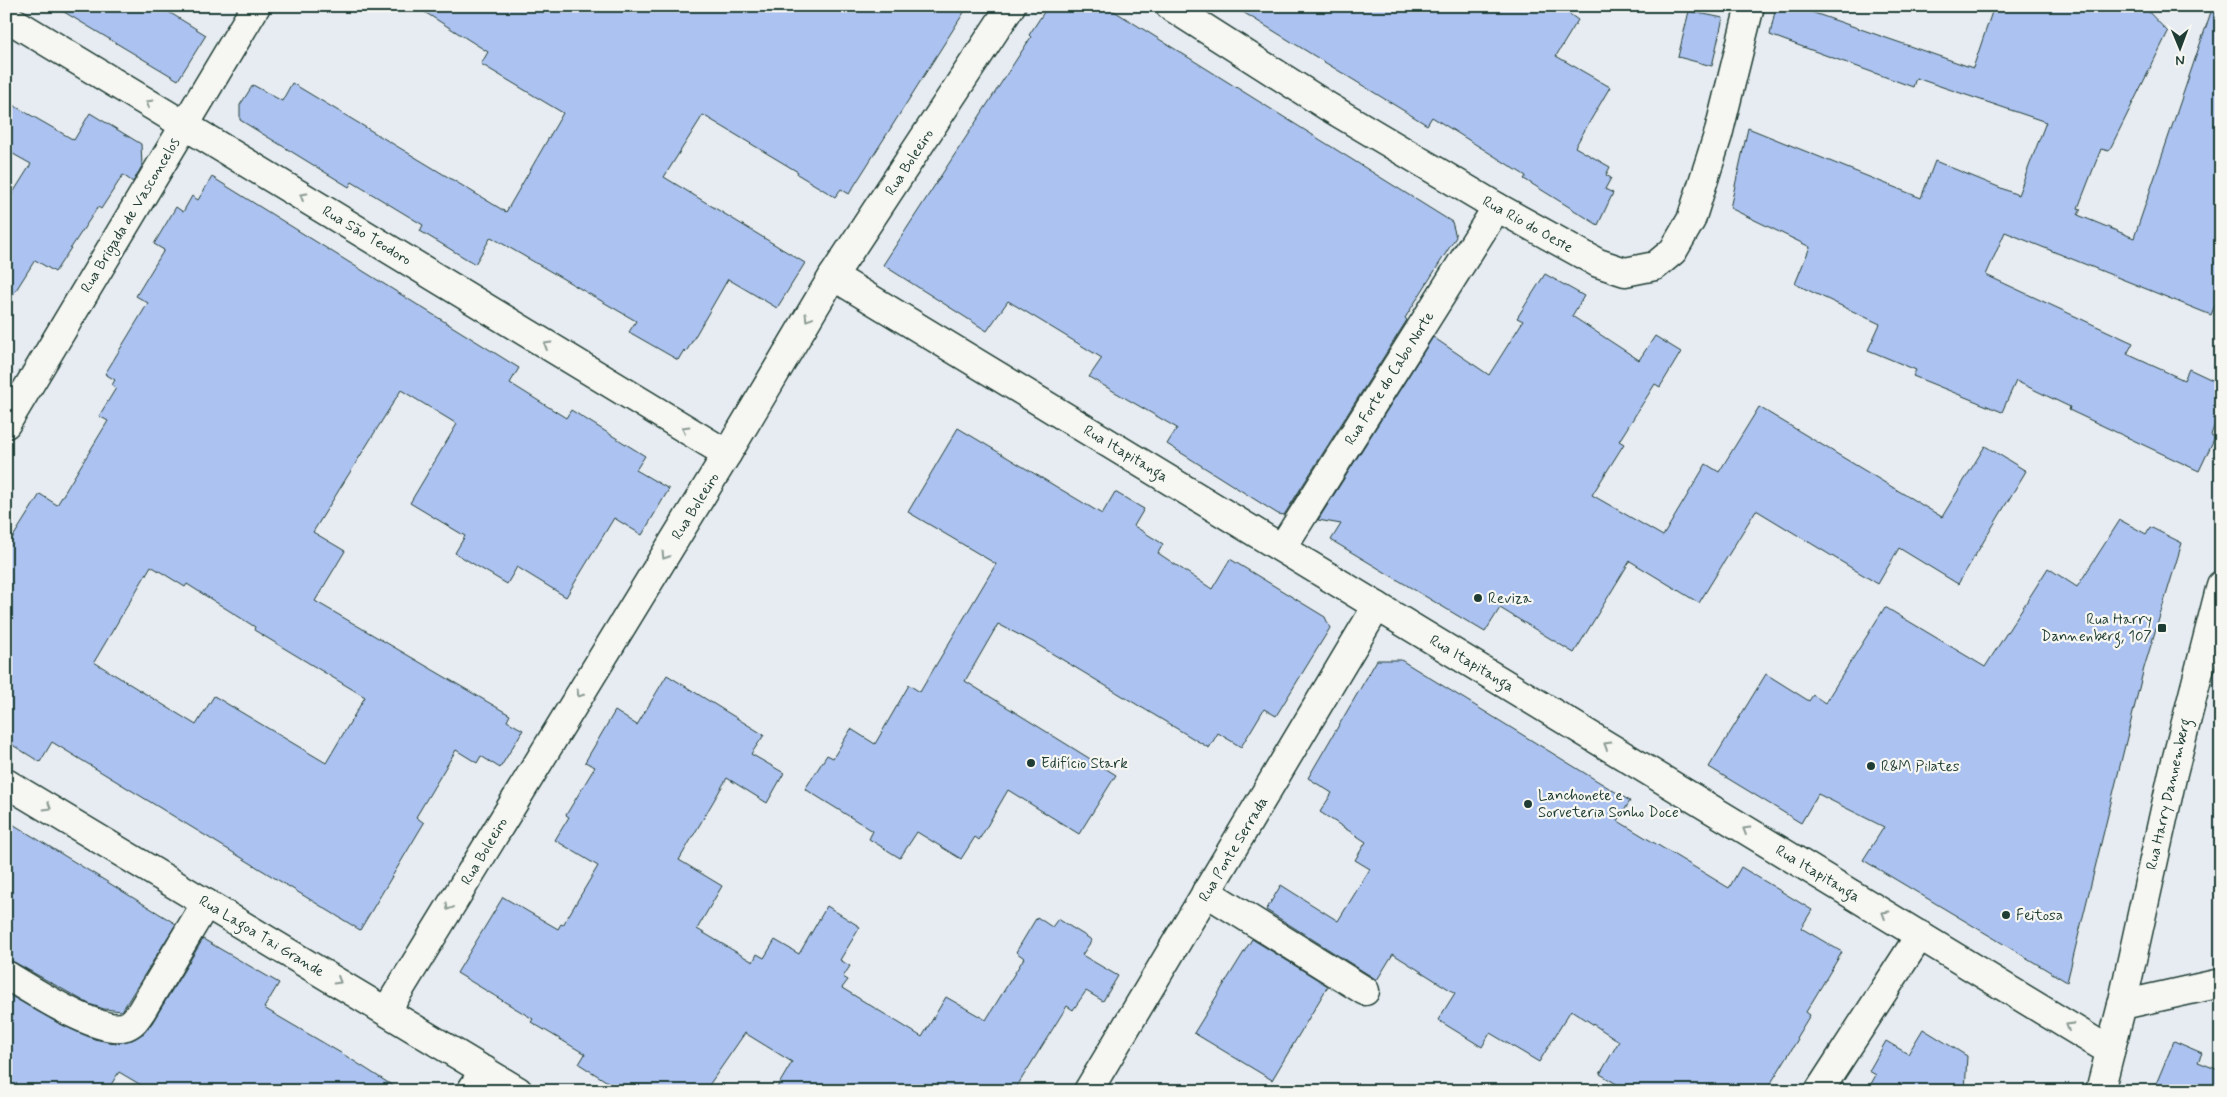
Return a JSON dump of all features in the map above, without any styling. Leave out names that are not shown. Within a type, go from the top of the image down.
[{"type":"street","name":"Rua Brigada de Vasconcelos","points":[[6,424],[256,6]]},
{"type":"street","name":"Rua Boleeiro","points":[[387,1010],[727,454],[833,276],[1011,6]]},
{"type":"street","name":"Rua Rio do Oeste","points":[[1170,6],[1319,100],[1496,207],[1598,263],[1625,272],[1655,266],[1673,251],[1691,220],[1718,134],[1750,6]]},
{"type":"street","name":"Rua São Teodoro","points":[[6,16],[727,454]]},
{"type":"street","name":"Rua Forte do Cabo Norte","points":[[1282,548],[1496,207]]},
{"type":"street","name":"Rua Itapitanga","points":[[833,276],[2110,1051]]},
{"type":"street","name":"Rua Harry Dannemberg","points":[[2100,1091],[2122,1005],[2173,773],[2221,585]]},
{"type":"street","name":"Rua Ponte Serrada","points":[[1088,1091],[1377,606]]},
{"type":"street","name":"Rua Lagoa Tai Grande","points":[[6,783],[387,1010],[478,1080],[518,1091]]},
{"type":"street","points":[[1206,892],[1365,991]]},
{"type":"street","points":[[6,975],[89,1021],[119,1028],[127,1026],[134,1021],[142,1010],[206,903]]},
{"type":"street","points":[[1819,1091],[1920,935]]},
{"type":"street","points":[[2122,1005],[2221,983]]},
{"type":"building","points":[[54,6],[159,6],[206,35],[178,80]]},
{"type":"building","points":[[415,6],[968,6],[849,194],[841,189],[835,197],[797,174],[798,172],[703,115],[664,177],[805,263],[777,308],[728,279],[686,352],[684,350],[678,360],[629,332],[636,321],[491,237],[475,264],[420,231],[423,225],[352,182],[349,187],[240,120],[240,105],[253,85],[282,101],[292,83],[506,212],[563,113],[481,64],[488,52]]},
{"type":"building","points":[[1048,6],[1106,6],[1452,222],[1456,237],[1405,318],[1407,320],[1284,515],[1278,514],[1167,444],[1177,428],[1089,377],[1102,358],[1008,301],[987,331],[883,265],[1031,37],[1029,35]]},
{"type":"building","points":[[1233,6],[1558,6],[1578,20],[1556,56],[1610,87],[1575,147],[1610,167],[1606,175],[1611,178],[1605,189],[1613,193],[1598,225],[1524,179],[1526,176],[1432,117],[1427,125]]},
{"type":"building","points":[[1776,6],[1794,6],[1973,68],[1994,6],[2143,6],[2168,32],[2109,151],[2101,149],[2078,208],[2081,209],[2078,215],[2134,238],[2213,6],[2221,6],[2221,291],[2211,315],[2005,232],[1986,275],[2133,343],[2127,354],[2184,380],[2189,369],[2221,384],[2221,407],[2211,435],[2215,437],[2199,471],[2069,410],[2070,407],[2016,381],[2002,412],[1913,376],[1916,370],[1868,350],[1880,324],[1795,284],[1810,247],[1730,208],[1748,128],[1921,198],[1935,161],[2018,195],[2046,122],[1916,78],[1913,87],[1770,35]]},
{"type":"building","points":[[1689,11],[1723,18],[1712,66],[1678,57]]},
{"type":"building","points":[[6,101],[74,140],[90,113],[141,144],[142,166],[133,182],[123,175],[101,209],[98,207],[55,272],[35,260],[6,306],[6,204],[31,164],[6,150]]},
{"type":"building","points":[[212,177],[519,368],[510,383],[566,418],[571,410],[645,456],[636,470],[669,489],[642,535],[614,518],[566,597],[517,567],[507,584],[455,553],[465,536],[410,503],[457,424],[401,390],[313,532],[345,551],[315,601],[510,715],[507,721],[523,730],[500,768],[481,756],[477,763],[456,750],[416,817],[424,823],[360,930],[52,742],[40,762],[6,741],[6,548],[40,494],[57,505],[108,421],[99,416],[116,388],[112,385],[115,380],[105,374],[148,303],[136,296],[164,250],[154,244],[176,207],[183,212],[192,196],[198,200]],"holes":[[[151,566],[185,587],[187,584],[255,627],[254,630],[365,697],[326,763],[214,696],[196,725],[94,662]]]},
{"type":"building","points":[[1545,274],[1584,296],[1572,316],[1639,360],[1655,336],[1681,352],[1660,387],[1655,384],[1619,441],[1624,444],[1592,495],[1663,536],[1706,464],[1719,472],[1759,407],[1942,517],[1985,446],[2026,471],[1958,584],[1899,548],[1878,584],[1756,510],[1699,603],[1630,561],[1574,653],[1500,608],[1485,632],[1331,540],[1341,524],[1318,520],[1433,337],[1489,375],[1523,321],[1517,318]]},
{"type":"building","points":[[958,428],[1102,514],[1115,492],[1144,509],[1134,526],[1163,544],[1158,553],[1212,589],[1230,559],[1325,617],[1330,628],[1276,716],[1264,709],[1241,747],[1218,733],[1209,748],[1033,642],[998,624],[965,681],[1116,775],[1079,834],[1008,790],[979,840],[975,837],[961,859],[917,832],[900,858],[869,839],[873,831],[805,789],[827,755],[833,758],[851,729],[875,744],[909,685],[920,692],[996,564],[908,512]]},
{"type":"building","points":[[2120,520],[2146,534],[2150,527],[2182,543],[2144,668],[2067,982],[1863,860],[1884,827],[1818,794],[1801,823],[1709,767],[1766,674],[1809,701],[1813,695],[1825,703],[1885,607],[1985,667],[2048,568],[2077,587]]},
{"type":"building","points":[[1377,660],[1401,660],[1630,801],[1618,821],[1729,888],[1741,867],[1812,910],[1801,928],[1842,952],[1806,1012],[1810,1015],[1796,1038],[1798,1039],[1766,1091],[1628,1091],[1600,1074],[1619,1041],[1571,1010],[1539,1062],[1490,1033],[1482,1047],[1438,1020],[1455,993],[1393,954],[1377,980],[1266,910],[1281,885],[1338,921],[1370,869],[1355,860],[1366,842],[1320,812],[1332,793],[1308,778]]},
{"type":"building","points":[[667,675],[764,735],[751,754],[784,773],[767,803],[727,778],[679,860],[722,886],[697,929],[753,962],[757,954],[764,958],[775,940],[799,954],[827,906],[860,927],[840,960],[850,966],[843,977],[848,980],[842,988],[922,1037],[946,997],[986,1020],[1024,958],[1016,952],[1037,917],[1052,927],[1058,919],[1092,940],[1082,955],[1118,976],[1103,1001],[1086,991],[1073,1010],[1067,1006],[1014,1091],[775,1091],[792,1062],[745,1033],[705,1091],[622,1091],[579,1064],[585,1054],[531,1022],[533,1019],[457,973],[503,897],[558,929],[561,924],[563,925],[598,866],[555,840],[569,817],[566,815],[595,767],[585,762],[615,711],[637,725]]},
{"type":"building","points":[[6,820],[176,924],[122,1011],[104,1009],[89,1004],[6,959]]},
{"type":"building","points":[[203,939],[279,983],[264,1008],[401,1091],[151,1091],[119,1072],[107,1091],[6,1091],[6,993],[58,1023],[94,1039],[115,1043],[132,1040],[144,1033],[152,1023]]},
{"type":"building","points":[[1252,939],[1328,986],[1272,1080],[1194,1033]]},
{"type":"building","points":[[1923,1029],[1967,1056],[1965,1091],[1867,1091],[1876,1075],[1869,1071],[1886,1041],[1908,1054]]},
{"type":"building","points":[[2174,1041],[2202,1053],[2198,1062],[2221,1071],[2221,1091],[2153,1091]]},
{"type":"place","name":"Reviza","points":[[1478,598]]},
{"type":"place","name":"Rua Harry Dannenberg, 107","points":[[2162,628]]},
{"type":"place","name":"Edifício Stark","points":[[1031,763]]},
{"type":"place","name":"R&M Pilates","points":[[1871,766]]},
{"type":"place","name":"Lanchonete e Sorveteria Sonho Doce","points":[[1528,804]]},
{"type":"place","name":"Feitosa","points":[[2006,915]]}]
